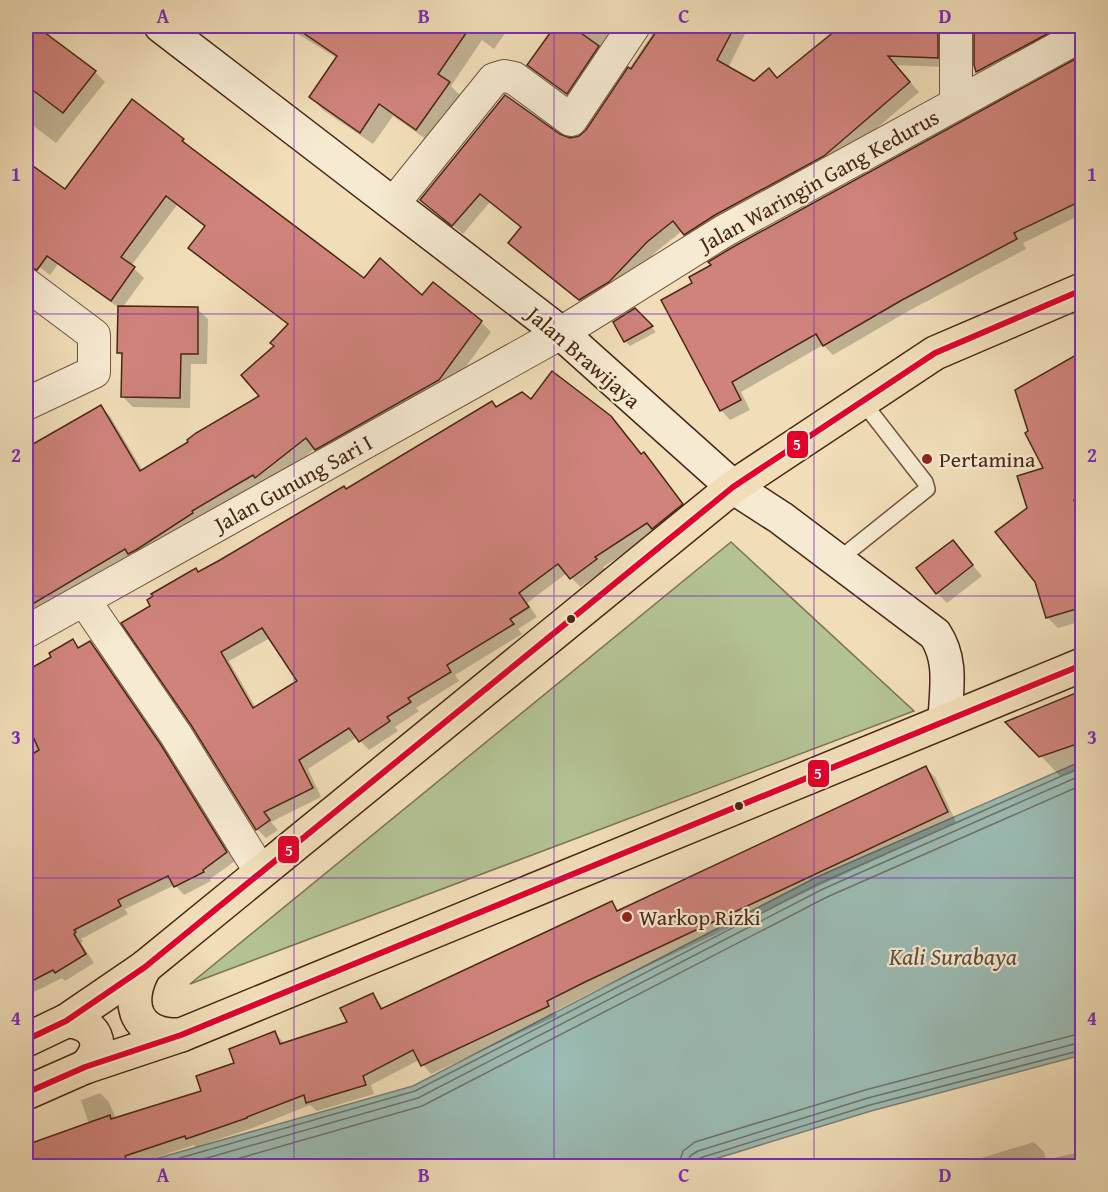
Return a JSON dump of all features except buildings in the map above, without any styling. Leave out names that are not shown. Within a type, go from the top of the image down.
[{"type":"main road","points":[[26,1040],[66,1021],[145,967],[733,487],[935,353],[1083,290]]},
{"type":"main road","points":[[26,1093],[85,1067],[181,1035],[1083,665]]},
{"type":"main road","points":[[145,967],[137,981],[134,995],[136,1010],[142,1022],[154,1031],[167,1035],[181,1035]]},
{"type":"main road","points":[[66,1021],[85,1024],[93,1031],[96,1050],[93,1060],[85,1067]]},
{"type":"street","name":"Jalan Brawijaya","points":[[161,26],[561,333],[733,487],[781,518],[935,634],[947,660],[945,721]]},
{"type":"street","points":[[393,204],[494,79],[504,76],[514,78],[571,120],[634,26]]},
{"type":"street","points":[[956,26],[956,104]]},
{"type":"street","name":"Jalan Waringin Gang Kedurus","points":[[561,333],[724,231],[1083,34]]},
{"type":"street","points":[[26,284],[94,335],[94,372],[26,404]]},
{"type":"street","name":"Jalan Gunung Sari I","points":[[26,632],[561,333]]},
{"type":"street","points":[[84,600],[176,735],[260,871]]},
{"type":"lane","points":[[837,561],[927,489],[925,482],[862,401]]},
{"type":"green space","points":[[731,542],[914,711],[190,984]]},
{"type":"water","name":"Kali Surabaya","points":[[1082,761],[1082,1055],[871,1111],[692,1166],[130,1166],[413,1086],[817,877]]},
{"type":"transit line","name":"5","points":[[26,1040],[66,1021],[145,967],[733,487],[935,353],[1082,290]]},
{"type":"transit line","name":"5","points":[[26,1093],[85,1067],[181,1035],[1082,665]]},
{"type":"place","name":"Pertamina","points":[[927,459]]},
{"type":"place","name":"Warkop Rizki","points":[[627,917]]}]
